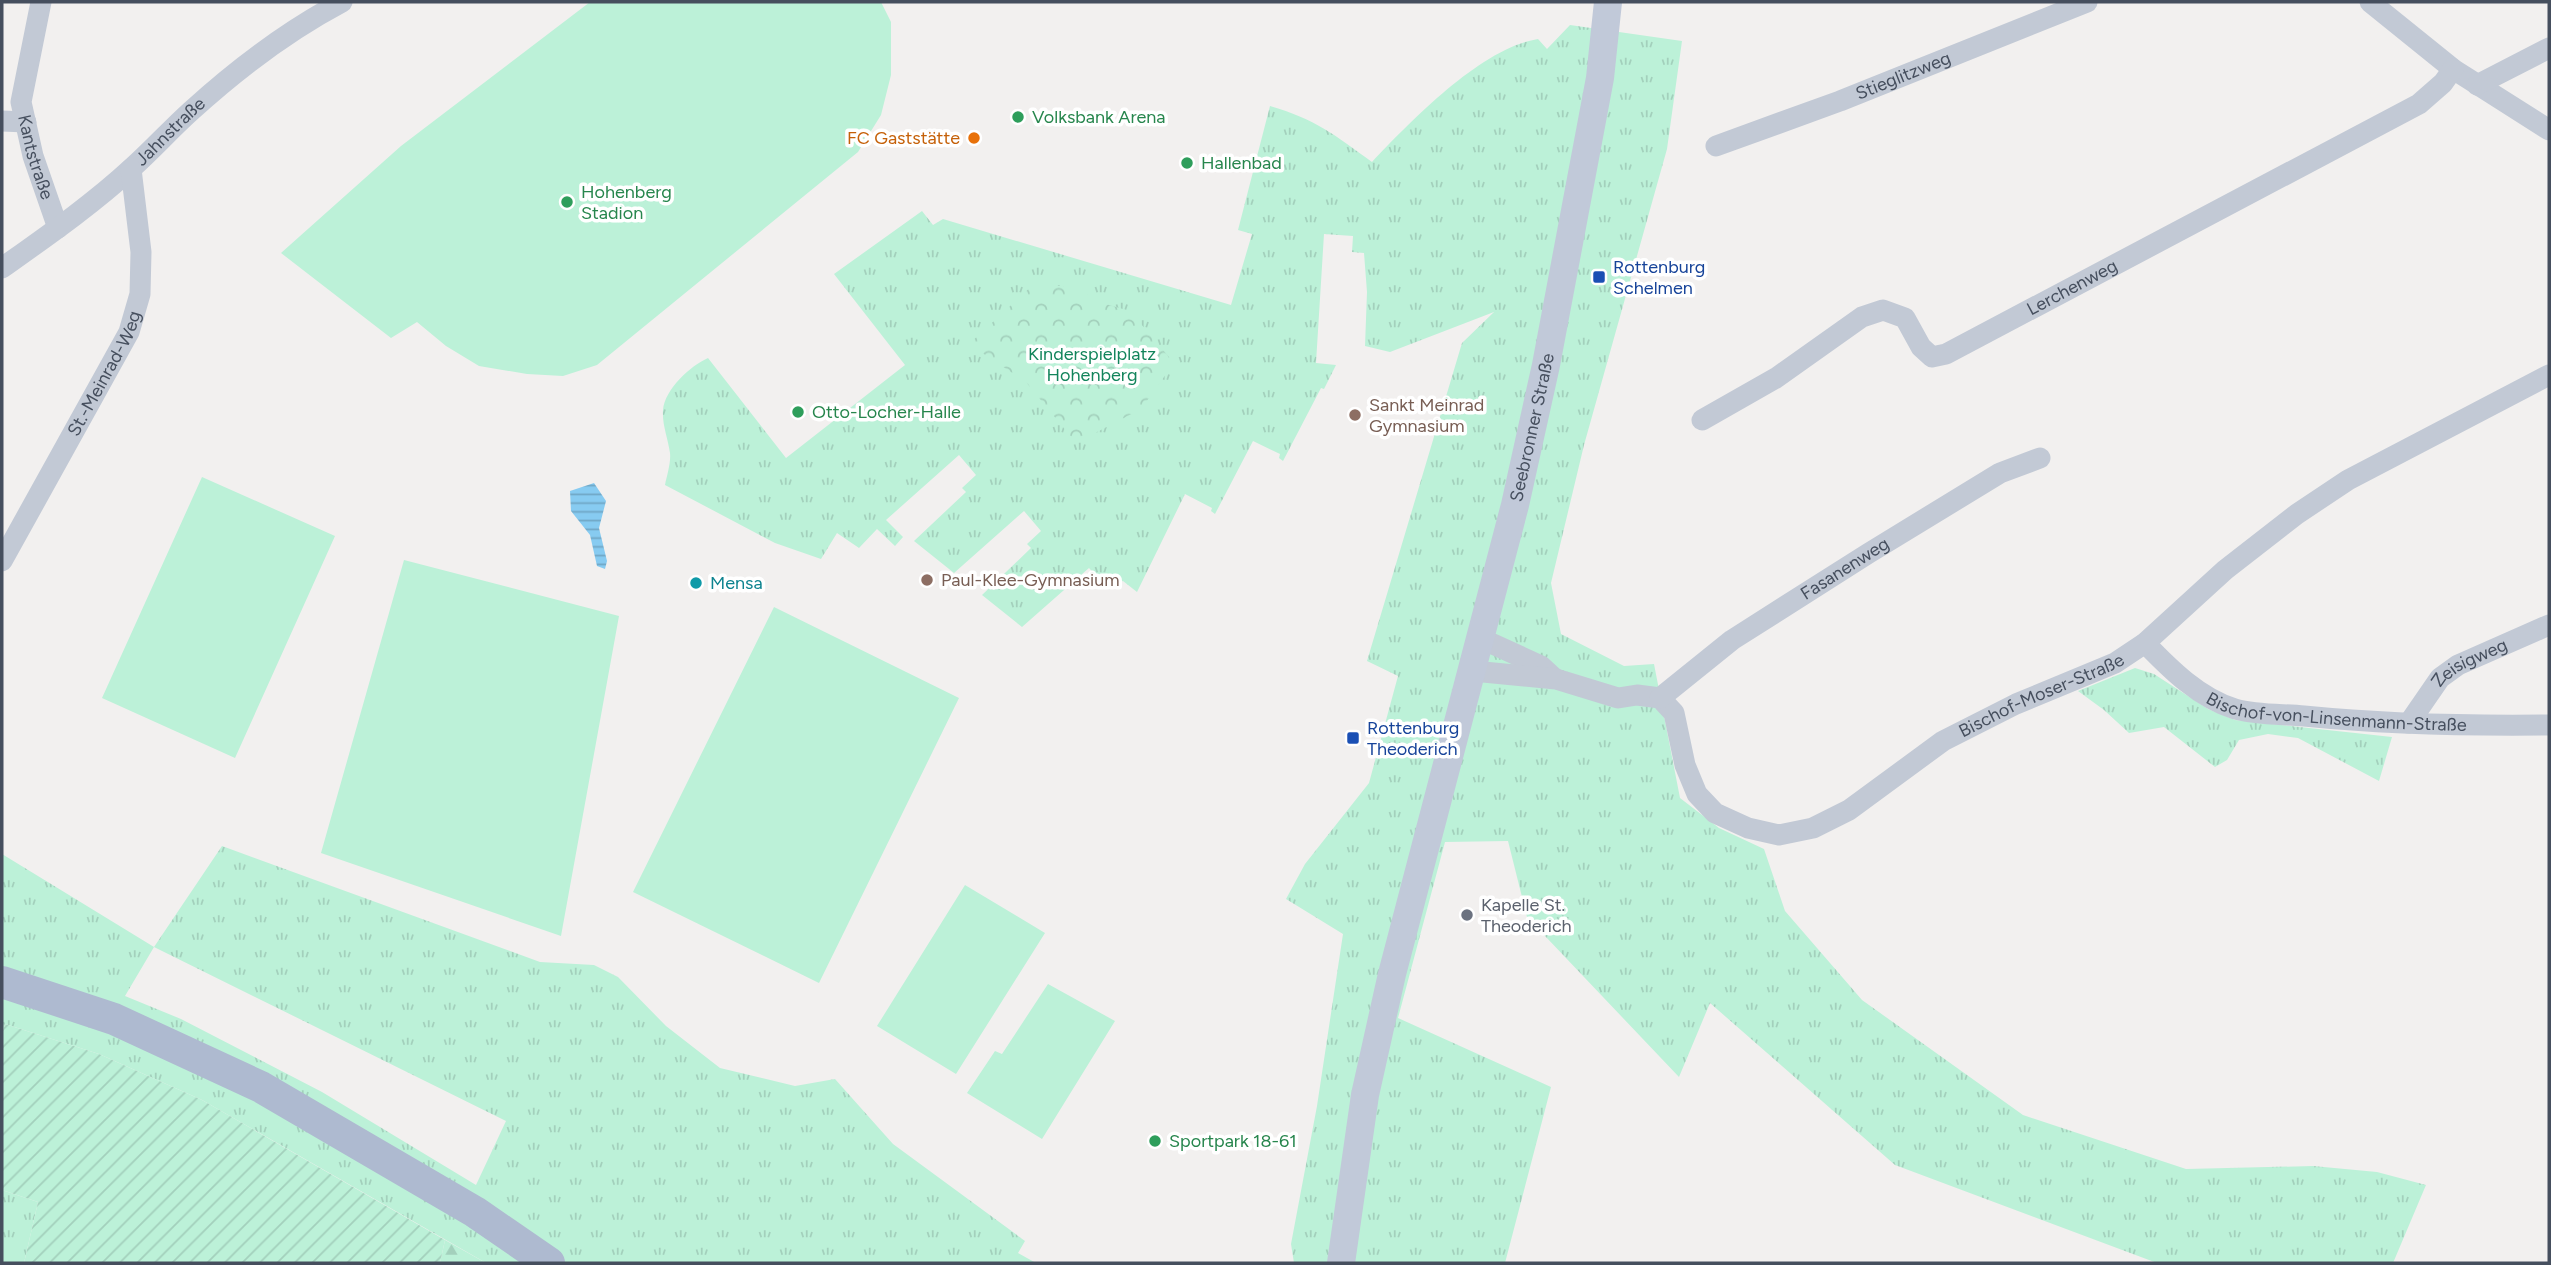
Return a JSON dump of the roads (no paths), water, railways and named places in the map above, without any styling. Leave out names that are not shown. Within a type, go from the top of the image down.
[{"type":"main road","points":[[2,982],[114,1019],[261,1087],[475,1212],[549,1263]]},
{"type":"street","name":"Kantstraße","points":[[41,2],[21,102],[33,156],[58,228]]},
{"type":"street","name":"Jahnstraße","points":[[2,268],[58,228],[131,169],[193,110],[269,48],[316,15],[342,2]]},
{"type":"street","name":"Seebronner Straße","points":[[1341,1263],[1364,1096],[1425,848],[1516,505],[1546,365],[1600,78],[1608,2]]},
{"type":"street","name":"Stieglitzweg","points":[[1716,146],[1840,101],[2087,2]]},
{"type":"street","points":[[2371,2],[2452,69],[2549,130]]},
{"type":"street","points":[[2477,85],[2549,48]]},
{"type":"street","name":"Lerchenweg","points":[[1702,420],[1776,379],[1862,317],[1883,310],[1905,318],[1921,347],[1931,357],[1946,354],[2419,104],[2443,83],[2452,69]]},
{"type":"street","points":[[2,121],[26,122]]},
{"type":"street","name":"St.-Meinrad-Weg","points":[[2,561],[129,332],[140,294],[141,252],[131,169]]},
{"type":"street","name":"Bischof-Moser-Straße","points":[[1660,698],[1674,713],[1685,765],[1696,794],[1715,813],[1748,828],[1779,835],[1813,828],[1849,810],[1943,741],[2016,704],[2115,663],[2145,643],[2225,570],[2328,494],[2406,449],[2549,375]]},
{"type":"street","name":"Fasanenweg","points":[[1660,698],[1732,640],[1858,560],[2000,473],[2040,458]]},
{"type":"street","name":"Zeisigweg","points":[[2409,723],[2434,685],[2449,671],[2549,625]]},
{"type":"street","points":[[1482,639],[1541,666],[1556,679]]},
{"type":"street","name":"Bischof-von-Linsenmann-Straße","points":[[2145,643],[2163,662],[2204,695],[2235,709],[2338,720],[2475,726],[2549,725]]},
{"type":"street","points":[[1473,671],[1556,679],[1618,698],[1637,695],[1660,698]]},
{"type":"water","points":[[594,483],[606,501],[599,528],[607,561],[605,569],[597,566],[590,535],[571,511],[570,491]]},
{"type":"place","name":"Volksbank Arena","points":[[1018,117]]},
{"type":"place","name":"FC Gaststätte","points":[[974,138]]},
{"type":"place","name":"Hallenbad","points":[[1187,163]]},
{"type":"place","name":"Hohenberg Stadion","points":[[567,202]]},
{"type":"place","name":"Rottenburg Schelmen","points":[[1599,277]]},
{"type":"place","name":"Otto-Locher-Halle","points":[[798,412]]},
{"type":"place","name":"Sankt Meinrad Gymnasium","points":[[1355,415]]},
{"type":"place","name":"Paul-Klee-Gymnasium","points":[[927,580]]},
{"type":"place","name":"Mensa","points":[[696,583]]},
{"type":"place","name":"Rottenburg Theoderich","points":[[1353,738]]},
{"type":"place","name":"Kapelle St. Theoderich","points":[[1467,915]]},
{"type":"place","name":"Sportpark 18-61","points":[[1155,1141]]},
{"type":"park label","name":"Kinderspielplatz Hohenberg","points":[[1092,364]]}]
